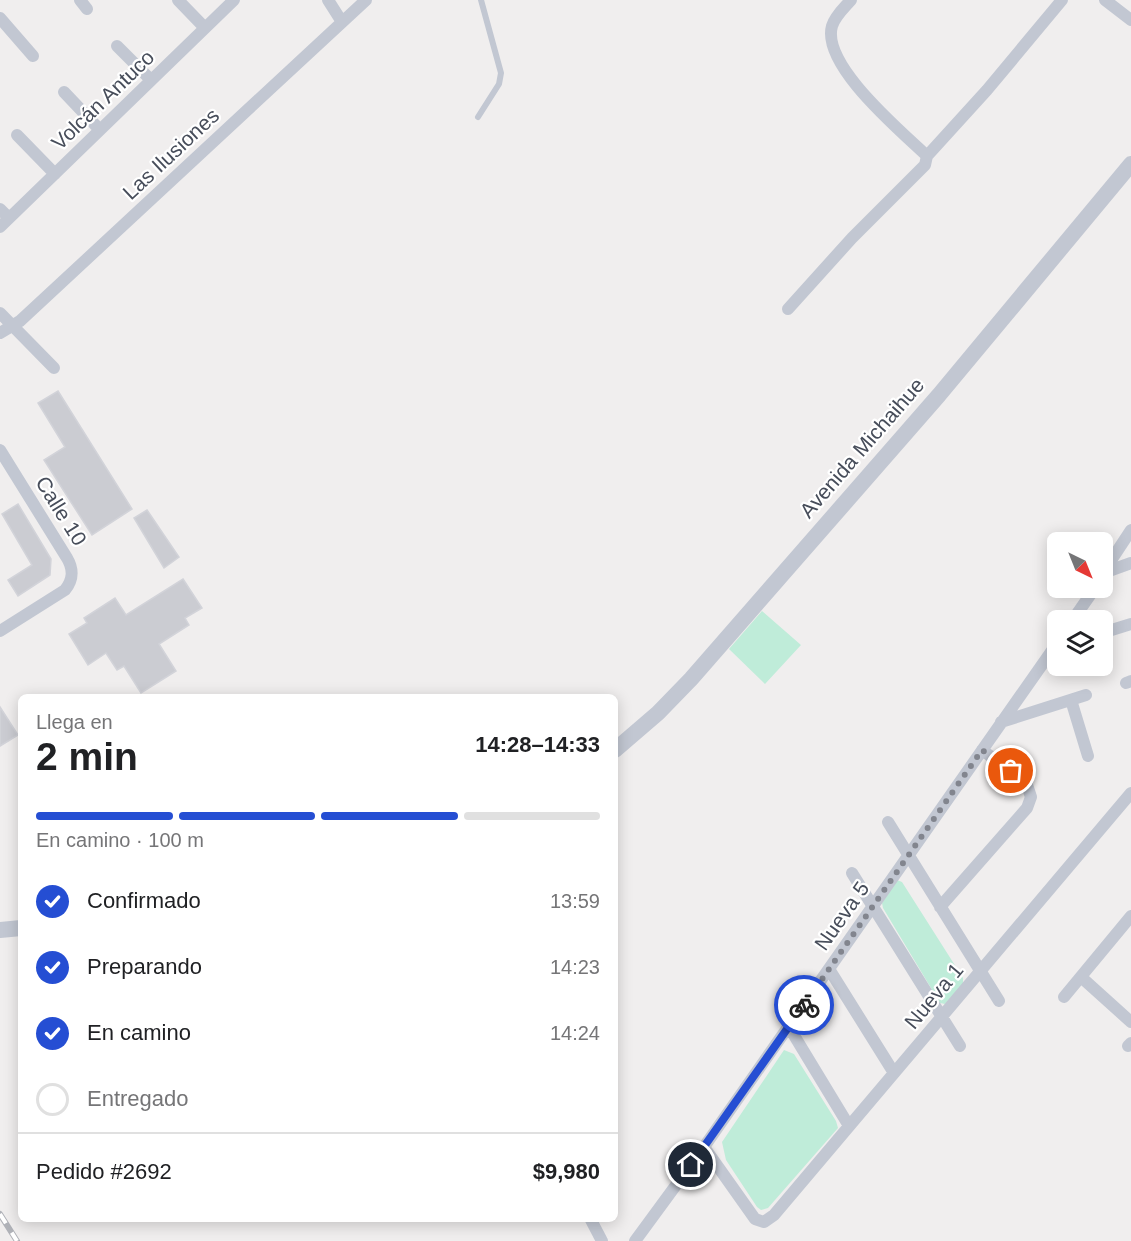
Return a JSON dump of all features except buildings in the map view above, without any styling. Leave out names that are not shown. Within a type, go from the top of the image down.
[{"type":"street","points":[[178,0],[205,28]]},
{"type":"street","name":"Volcán Antuco","points":[[3,218],[55,174],[234,0]]},
{"type":"street","points":[[328,0],[342,22]]},
{"type":"street","name":"Las Ilusiones","points":[[0,333],[13,326],[366,0]]},
{"type":"street","points":[[851,0],[835,18],[831,28],[832,42],[845,69],[858,89],[927,156]]},
{"type":"street","points":[[788,309],[852,238],[925,165],[927,156],[987,90],[1062,0]]},
{"type":"street","points":[[1105,0],[1131,20]]},
{"type":"street","points":[[0,18],[33,57]]},
{"type":"street","points":[[117,46],[151,80]]},
{"type":"street","points":[[64,92],[100,130]]},
{"type":"street","points":[[17,135],[55,174]]},
{"type":"street","name":"Avenida Michaihue","points":[[618,747],[658,713],[691,679],[939,394],[1131,164]]},
{"type":"street","points":[[0,313],[54,368]]},
{"type":"street","name":"Calle 10","points":[[0,450],[67,558],[72,571],[65,590],[0,631]]},
{"type":"street","points":[[1113,557],[1131,530]]},
{"type":"street","points":[[1113,570],[1131,563]]},
{"type":"street","points":[[1113,630],[1131,624]]},
{"type":"street","name":"Nueva 5","points":[[635,1241],[789,1027],[1047,658]]},
{"type":"street","points":[[1001,722],[1086,695]]},
{"type":"street","points":[[1071,700],[1088,756]]},
{"type":"street","points":[[940,907],[1027,808],[1032,797],[1026,782],[982,750]]},
{"type":"street","name":"Nueva 1","points":[[704,1147],[755,1219],[764,1222],[774,1215],[1131,793]]},
{"type":"street","points":[[888,822],[999,1001]]},
{"type":"street","points":[[852,873],[960,1046]]},
{"type":"street","points":[[1064,997],[1131,916]]},
{"type":"street","points":[[0,930],[18,928]]},
{"type":"street","points":[[829,969],[894,1074]]},
{"type":"street","points":[[1081,976],[1131,1022]]},
{"type":"street","points":[[789,1027],[849,1126]]},
{"type":"street","points":[[592,1222],[602,1241]]},
{"type":"lane","points":[[478,117],[499,84],[501,74],[481,0]]},
{"type":"green space","points":[[762,611],[801,645],[765,684],[729,649]]},
{"type":"green space","points":[[897,880],[902,882],[963,978],[963,984],[945,1004],[940,1003],[883,908],[882,903]]},
{"type":"green space","points":[[784,1050],[794,1054],[836,1121],[838,1128],[768,1208],[761,1210],[726,1160],[722,1142]]},
{"type":"railway","points":[[0,1214],[17,1241]]},
{"type":"way so far","points":[[804,1005],[982,750],[1011,771]]},
{"type":"route","points":[[691,1165],[804,1005]]}]
